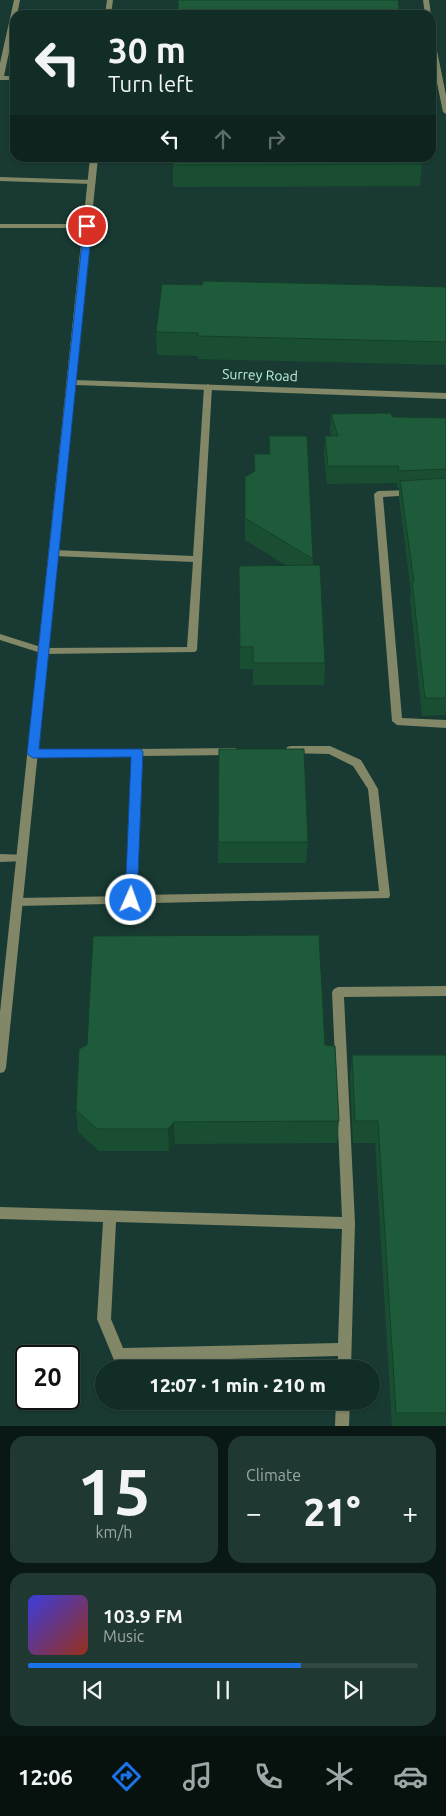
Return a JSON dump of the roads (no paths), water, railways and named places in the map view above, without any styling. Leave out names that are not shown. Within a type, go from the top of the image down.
[{"type":"street","points":[[0,78],[10,32]]},
{"type":"street","points":[[436,61],[446,112]]},
{"type":"street","points":[[0,1068],[94,162]]},
{"type":"street","points":[[0,189],[1,179],[92,182]]},
{"type":"street","points":[[0,226],[87,226]]},
{"type":"street","name":"Surrey Road","points":[[72,382],[446,396]]},
{"type":"street","points":[[0,637],[44,650],[192,650],[208,387]]},
{"type":"street","points":[[427,492],[378,494],[397,721],[446,724]]},
{"type":"street","points":[[54,553],[197,559]]},
{"type":"street","points":[[17,902],[385,895],[373,789],[357,763],[330,750],[281,750]]},
{"type":"street","points":[[33,754],[243,751]]},
{"type":"street","points":[[131,900],[137,752]]},
{"type":"street","points":[[0,858],[22,858]]},
{"type":"street","points":[[344,1360],[349,1223],[338,992],[446,991]]},
{"type":"street","points":[[0,1213],[349,1223]]},
{"type":"street","points":[[110,1216],[104,1319],[119,1355],[344,1349]]},
{"type":"street","points":[[342,1426],[343,1410]]}]
